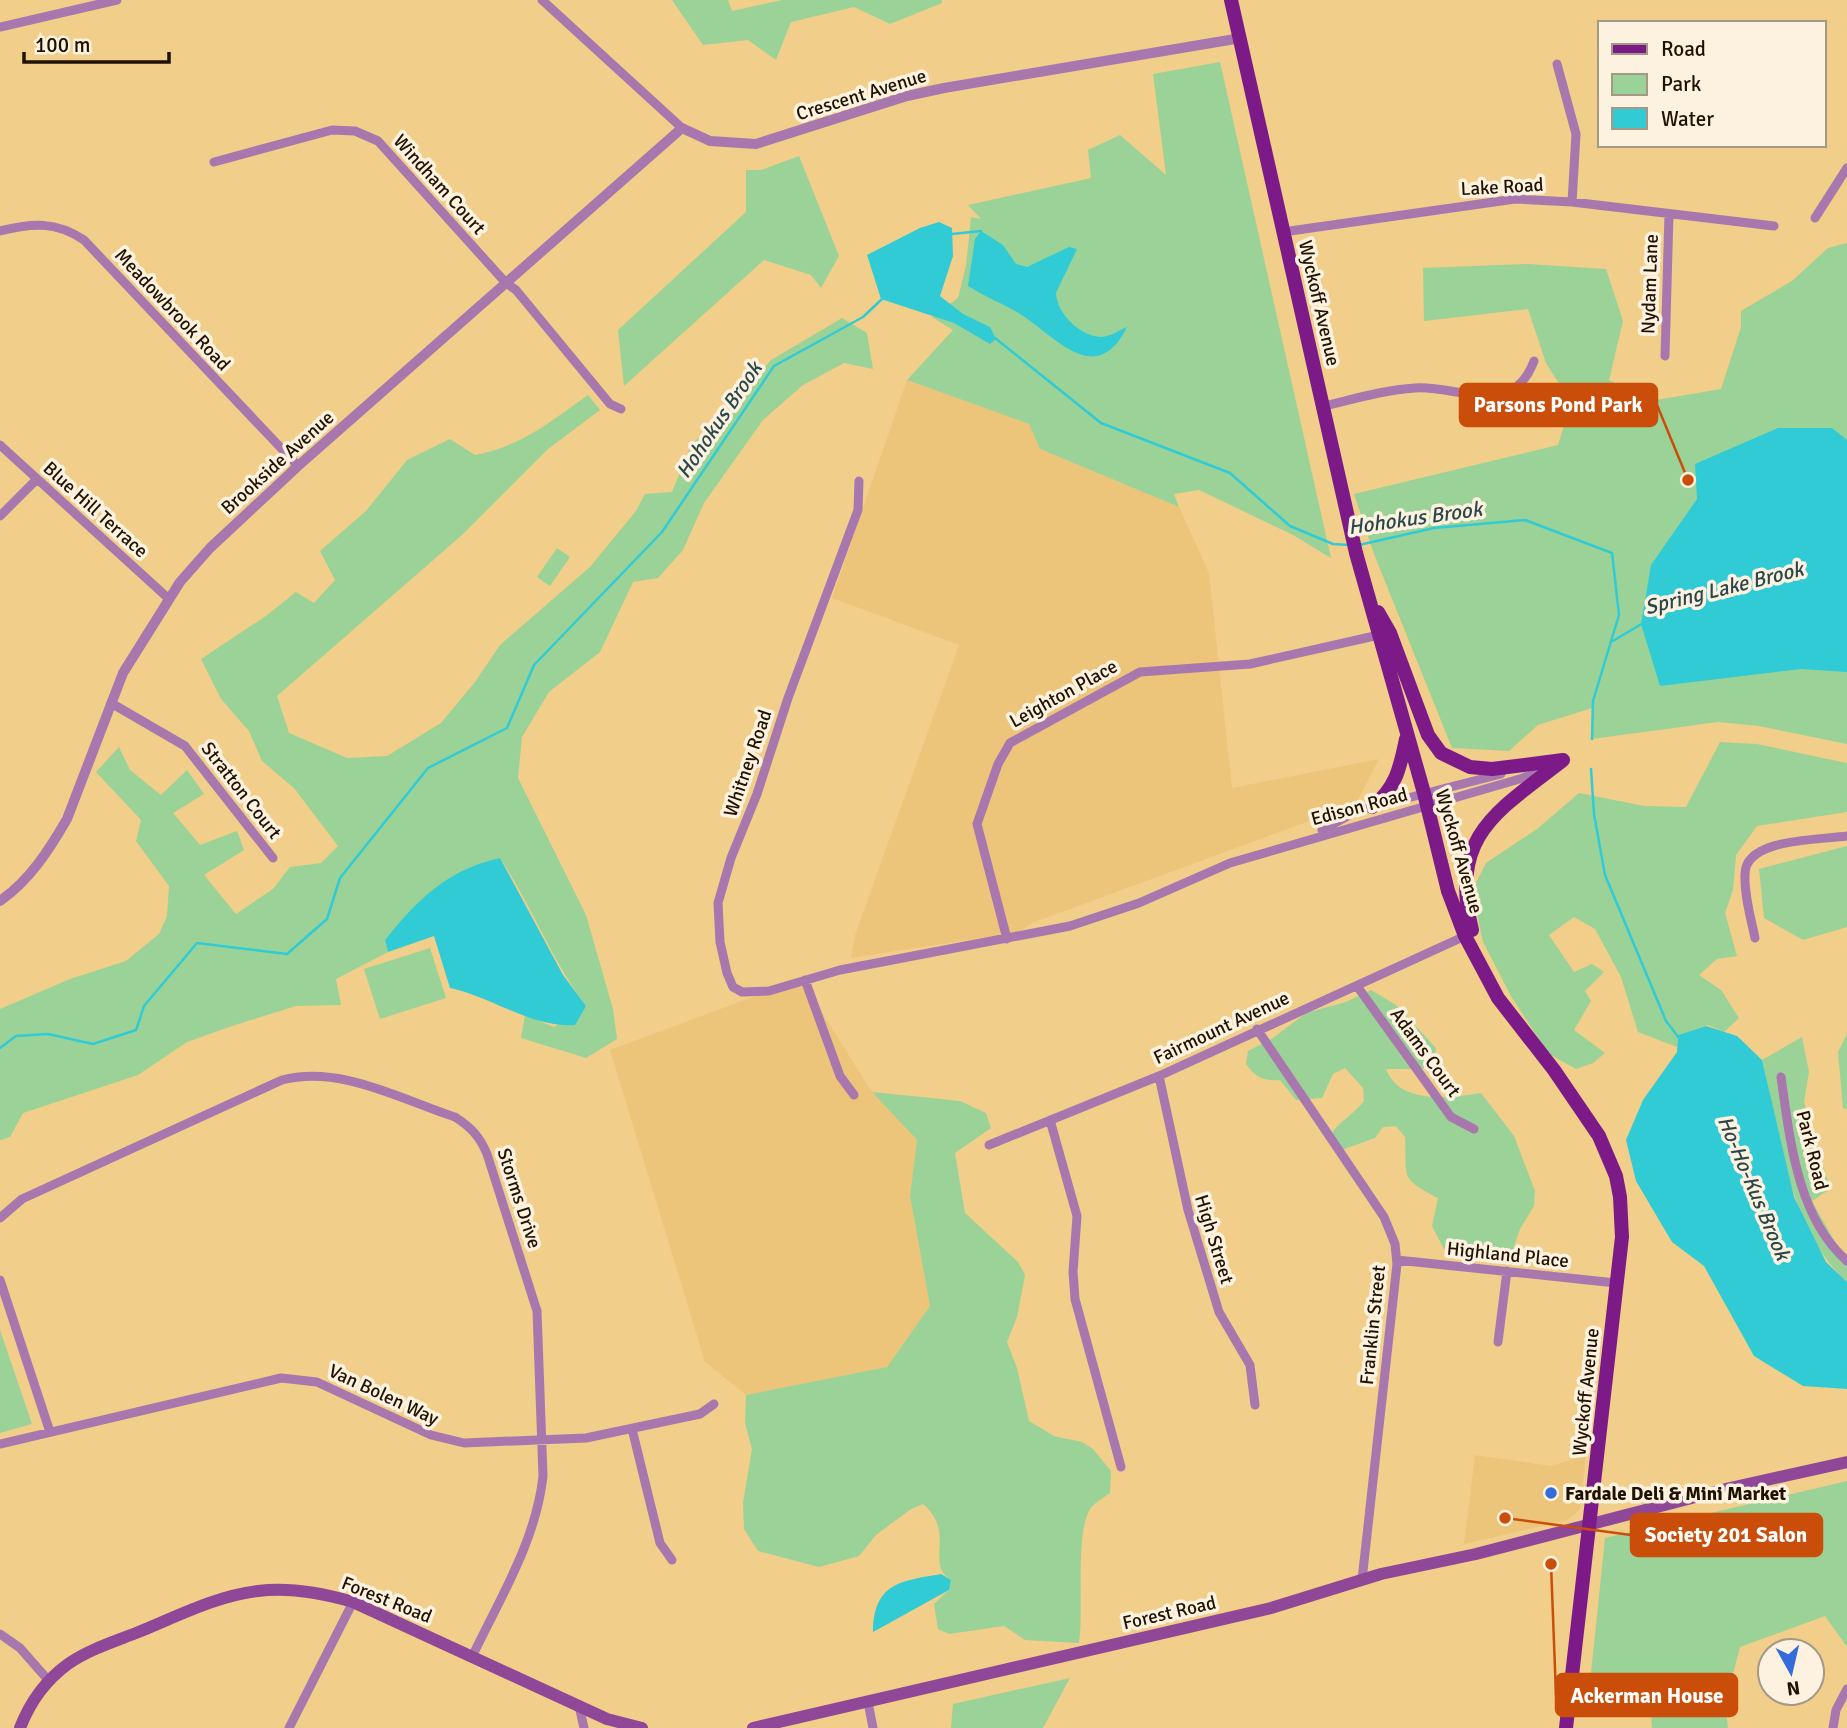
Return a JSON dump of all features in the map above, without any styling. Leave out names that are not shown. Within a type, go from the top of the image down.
[{"type":"main road","name":"Wyckoff Avenue","points":[[1231,0],[1352,536],[1425,800],[1444,880],[1465,936],[1480,965],[1516,1024],[1576,1100],[1608,1155],[1620,1197],[1622,1219],[1616,1283],[1591,1525],[1566,1728]]},
{"type":"main road","points":[[1368,592],[1390,634],[1428,735],[1441,753],[1470,767],[1492,769],[1563,760]]},
{"type":"main road","points":[[1372,807],[1388,794],[1398,775],[1407,734]]},
{"type":"main road","points":[[1480,965],[1465,899],[1464,880],[1470,855],[1484,829],[1502,807],[1563,760]]},
{"type":"main road","name":"Forest Road","points":[[753,1728],[1271,1608],[1362,1580],[1591,1525],[1730,1488],[1847,1462]]},
{"type":"main road","name":"Forest Road","points":[[20,1728],[30,1706],[49,1681],[84,1655],[237,1594],[304,1591],[353,1602],[607,1719],[642,1728]]},
{"type":"street","points":[[0,27],[117,0]]},
{"type":"street","name":"Crescent Avenue","points":[[542,0],[682,128],[710,141],[756,144],[932,91],[1241,38]]},
{"type":"street","points":[[1557,64],[1576,134],[1573,202]]},
{"type":"street","name":"Brookside Avenue","points":[[0,901],[36,867],[54,842],[67,819],[123,673],[169,600],[210,548],[298,466],[682,128]]},
{"type":"street","name":"Windham Court","points":[[214,162],[332,130],[366,134],[388,150],[506,283],[516,290],[610,404],[621,409]]},
{"type":"street","points":[[1815,218],[1847,168]]},
{"type":"street","name":"Lake Road","points":[[1283,232],[1514,199],[1573,202],[1774,226]]},
{"type":"street","name":"Nydam Lane","points":[[1665,356],[1669,214]]},
{"type":"street","name":"Meadowbrook Road","points":[[0,231],[39,224],[64,229],[84,240],[298,466]]},
{"type":"street","points":[[1324,405],[1425,388],[1475,397],[1498,396],[1518,385],[1534,361]]},
{"type":"street","name":"Blue Hill Terrace","points":[[0,445],[169,600]]},
{"type":"street","points":[[0,516],[37,479]]},
{"type":"street","name":"Whitney Road","points":[[805,980],[752,993],[733,987],[720,942],[719,903],[727,871],[757,794],[788,698],[858,510],[859,481]]},
{"type":"street","name":"Leighton Place","points":[[1007,939],[976,824],[998,764],[1010,743],[1140,671],[1250,664],[1379,635]]},
{"type":"street","name":"Stratton Court","points":[[111,703],[185,746],[198,758],[273,858]]},
{"type":"street","name":"Edison Road","points":[[805,980],[854,967],[1070,926],[1114,912],[1230,863],[1425,800],[1563,760]]},
{"type":"street","name":"Edison Road","points":[[1305,839],[1372,807],[1425,800]]},
{"type":"street","points":[[1755,938],[1744,876],[1752,856],[1763,847],[1847,836]]},
{"type":"street","name":"Fairmount Avenue","points":[[989,1145],[1159,1076],[1465,936]]},
{"type":"street","points":[[805,980],[840,1076],[855,1095]]},
{"type":"street","name":"Adams Court","points":[[1357,986],[1451,1117],[1474,1129]]},
{"type":"street","name":"Franklin Street","points":[[1257,1029],[1384,1217],[1393,1237],[1396,1260],[1362,1580]]},
{"type":"street","name":"Storms Drive","points":[[0,1218],[22,1199],[298,1075],[335,1076],[455,1117],[467,1124],[482,1143],[532,1290],[539,1333],[543,1475],[536,1517],[472,1657]]},
{"type":"street","name":"High Street","points":[[1159,1076],[1188,1210],[1219,1311],[1250,1366],[1255,1405]]},
{"type":"street","name":"Park Road","points":[[1781,1077],[1787,1124],[1812,1214],[1832,1246],[1847,1261]]},
{"type":"street","points":[[1050,1120],[1077,1216],[1074,1291],[1121,1467]]},
{"type":"street","name":"Highland Place","points":[[1396,1260],[1616,1283]]},
{"type":"street","points":[[1498,1342],[1507,1271]]},
{"type":"street","points":[[0,1280],[50,1432]]},
{"type":"street","name":"Van Bolen Way","points":[[0,1444],[294,1377],[317,1382],[445,1440],[476,1444],[586,1438],[700,1413],[713,1404]]},
{"type":"street","points":[[632,1429],[660,1543],[672,1560]]},
{"type":"street","points":[[289,1728],[353,1602]]},
{"type":"street","points":[[0,1634],[20,1648],[49,1681]]},
{"type":"street","points":[[1833,1728],[1836,1710],[1847,1689]]},
{"type":"street","points":[[868,1702],[873,1728]]},
{"type":"street","points":[[579,1706],[584,1728]]},
{"type":"shaded area","points":[[907,380],[1029,424],[1040,449],[1179,507],[1209,573],[1232,788],[1379,759],[1356,804],[1032,923],[1019,932],[851,958],[855,935],[959,645],[832,598]]},
{"type":"shaded area","points":[[801,979],[872,1092],[917,1140],[910,1196],[930,1306],[887,1367],[746,1395],[705,1362],[610,1050]]},
{"type":"shaded area","points":[[1475,1455],[1552,1466],[1586,1455],[1580,1509],[1568,1520],[1464,1544]]},
{"type":"green space","points":[[672,0],[728,0],[732,11],[782,0],[942,0],[942,3],[890,24],[854,7],[791,22],[776,60],[748,40],[703,45]]},
{"type":"green space","points":[[1220,62],[1331,558],[1293,535],[1199,490],[1174,494],[1179,507],[1040,449],[1029,424],[907,380],[953,330],[932,317],[958,298],[966,266],[971,217],[981,219],[968,205],[1091,178],[1088,150],[1120,135],[1166,175],[1153,74]]},
{"type":"green space","points":[[799,156],[839,256],[821,288],[811,275],[764,260],[624,386],[618,330],[746,212],[746,170],[761,170]]},
{"type":"green space","points":[[1847,243],[1847,744],[1759,726],[1718,722],[1592,739],[1592,708],[1538,725],[1509,751],[1452,748],[1374,554],[1354,494],[1558,445],[1571,403],[1546,363],[1528,309],[1424,321],[1423,268],[1527,264],[1606,269],[1623,321],[1609,380],[1650,401],[1721,389],[1741,327],[1741,311],[1792,281],[1828,248]]},
{"type":"green space","points":[[842,318],[867,333],[873,369],[844,363],[803,385],[763,420],[704,503],[683,550],[658,578],[633,582],[600,652],[549,692],[522,737],[518,778],[586,915],[613,1009],[617,1039],[586,1058],[521,1038],[525,1015],[554,1027],[586,1006],[562,970],[500,858],[385,940],[388,952],[336,979],[341,1005],[296,1006],[187,1042],[138,1075],[23,1113],[10,1137],[0,1140],[0,1009],[70,979],[126,961],[159,934],[167,916],[169,886],[136,841],[141,820],[96,772],[119,747],[130,770],[161,795],[187,770],[204,794],[173,813],[200,845],[237,831],[244,850],[204,875],[236,914],[273,889],[290,867],[321,863],[338,846],[294,788],[262,761],[249,731],[221,699],[201,659],[266,616],[296,592],[314,603],[335,580],[320,551],[366,511],[407,460],[450,439],[475,455],[507,446],[535,432],[588,395],[600,410],[548,449],[462,535],[277,696],[289,733],[347,758],[387,756],[441,723],[475,682],[500,645],[590,567],[636,511],[645,494],[672,492],[691,445],[733,405],[771,360]]},
{"type":"green space","points":[[557,548],[570,557],[550,586],[537,577]]},
{"type":"green space","points":[[1720,742],[1757,744],[1847,763],[1847,812],[1757,826],[1736,855],[1733,890],[1725,913],[1737,956],[1717,959],[1699,975],[1721,990],[1739,1018],[1724,1032],[1708,1025],[1678,1035],[1677,1047],[1638,1032],[1621,977],[1595,929],[1574,917],[1549,935],[1574,972],[1592,964],[1604,972],[1585,991],[1591,1001],[1574,1030],[1605,1053],[1593,1063],[1576,1069],[1549,1054],[1512,998],[1483,942],[1472,891],[1486,863],[1537,829],[1579,793],[1644,806],[1686,807]]},
{"type":"green space","points":[[1847,846],[1847,927],[1803,940],[1764,918],[1759,869]]},
{"type":"green space","points":[[430,948],[446,998],[380,1019],[364,969]]},
{"type":"green space","points":[[1371,990],[1396,1005],[1436,1048],[1434,1062],[1423,1069],[1386,1069],[1393,1081],[1402,1089],[1427,1096],[1481,1093],[1514,1136],[1535,1191],[1534,1206],[1520,1229],[1511,1255],[1469,1257],[1444,1249],[1432,1226],[1438,1198],[1411,1181],[1406,1169],[1405,1137],[1396,1126],[1383,1127],[1375,1138],[1339,1151],[1328,1142],[1334,1130],[1364,1101],[1363,1088],[1345,1068],[1333,1074],[1322,1098],[1296,1100],[1280,1080],[1260,1078],[1246,1064],[1248,1051],[1273,1038],[1306,1013],[1346,1002]]},
{"type":"green space","points":[[1847,1034],[1847,1109],[1843,1108],[1838,1052]]},
{"type":"green space","points":[[1802,1037],[1809,1072],[1804,1102],[1830,1189],[1812,1201],[1847,1263],[1847,1282],[1827,1260],[1811,1235],[1799,1208],[1781,1149],[1762,1060]]},
{"type":"green space","points":[[872,1092],[960,1101],[986,1113],[991,1128],[955,1153],[965,1213],[1018,1262],[1025,1275],[1017,1317],[1007,1342],[1017,1368],[1029,1421],[1054,1436],[1082,1442],[1093,1449],[1111,1471],[1110,1493],[1089,1511],[1082,1538],[1079,1643],[1025,1640],[1004,1626],[949,1634],[938,1629],[934,1604],[949,1590],[951,1580],[943,1573],[940,1565],[938,1526],[923,1504],[911,1509],[876,1535],[859,1556],[819,1567],[758,1551],[744,1529],[743,1503],[752,1449],[745,1423],[746,1395],[887,1367],[930,1306],[910,1196],[917,1140]]},
{"type":"green space","points":[[0,1330],[32,1424],[0,1433]]},
{"type":"green space","points":[[1847,1481],[1847,1647],[1825,1616],[1767,1637],[1756,1637],[1756,1641],[1740,1647],[1725,1704],[1728,1728],[1652,1728],[1651,1713],[1587,1712],[1605,1538]]},
{"type":"green space","points":[[1070,1678],[1043,1728],[951,1728],[953,1704]]},
{"type":"water","points":[[939,222],[952,228],[953,256],[940,296],[963,314],[990,327],[996,339],[990,344],[954,323],[881,299],[867,255],[920,228]]},
{"type":"water","points":[[981,231],[1003,245],[1016,264],[1027,267],[1069,247],[1077,249],[1056,293],[1060,309],[1071,323],[1093,336],[1107,336],[1127,327],[1115,346],[1102,355],[1088,356],[1074,352],[1017,312],[968,286],[975,239]]},
{"type":"water","points":[[1778,428],[1832,428],[1847,440],[1847,672],[1801,669],[1660,686],[1641,624],[1651,565],[1697,499],[1695,464]]},
{"type":"water","points":[[500,858],[563,975],[586,1006],[575,1025],[543,1022],[450,988],[434,936],[388,952],[385,940],[409,912],[435,888],[464,870]]},
{"type":"water","name":"Ho-Ho-Kus Brook","points":[[1706,1026],[1737,1036],[1762,1060],[1794,1197],[1826,1262],[1847,1282],[1847,1389],[1803,1386],[1754,1356],[1704,1266],[1672,1242],[1636,1181],[1626,1140],[1643,1100],[1677,1052],[1678,1035]]},
{"type":"water","points":[[941,1574],[951,1580],[949,1590],[873,1632],[878,1603],[892,1587],[913,1579]]},
{"type":"waterway","points":[[952,234],[981,231]]},
{"type":"waterway","name":"Hohokus Brook","points":[[0,1048],[16,1036],[48,1034],[93,1044],[136,1030],[144,1006],[197,943],[287,954],[327,919],[340,878],[428,768],[507,728],[534,665],[662,532],[774,366],[863,317],[882,299]]},
{"type":"waterway","name":"Hohokus Brook","points":[[995,338],[1101,423],[1230,473],[1290,526],[1333,544],[1349,545]]},
{"type":"waterway","name":"Hohokus Brook","points":[[1359,545],[1434,528],[1525,520],[1612,553],[1619,615],[1593,701],[1592,739]]},
{"type":"waterway","name":"Spring Lake Brook","points":[[1613,641],[1643,623]]},
{"type":"waterway","name":"Hohokus Brook","points":[[1591,769],[1594,814],[1605,875],[1666,1021],[1679,1038]]},
{"type":"place","name":"Parsons Pond Park","points":[[1688,480]]},
{"type":"place","name":"Fardale Deli & Mini Market","points":[[1551,1493]]},
{"type":"place","name":"Society 201 Salon","points":[[1505,1518]]},
{"type":"place","name":"Ackerman House","points":[[1551,1564]]}]
